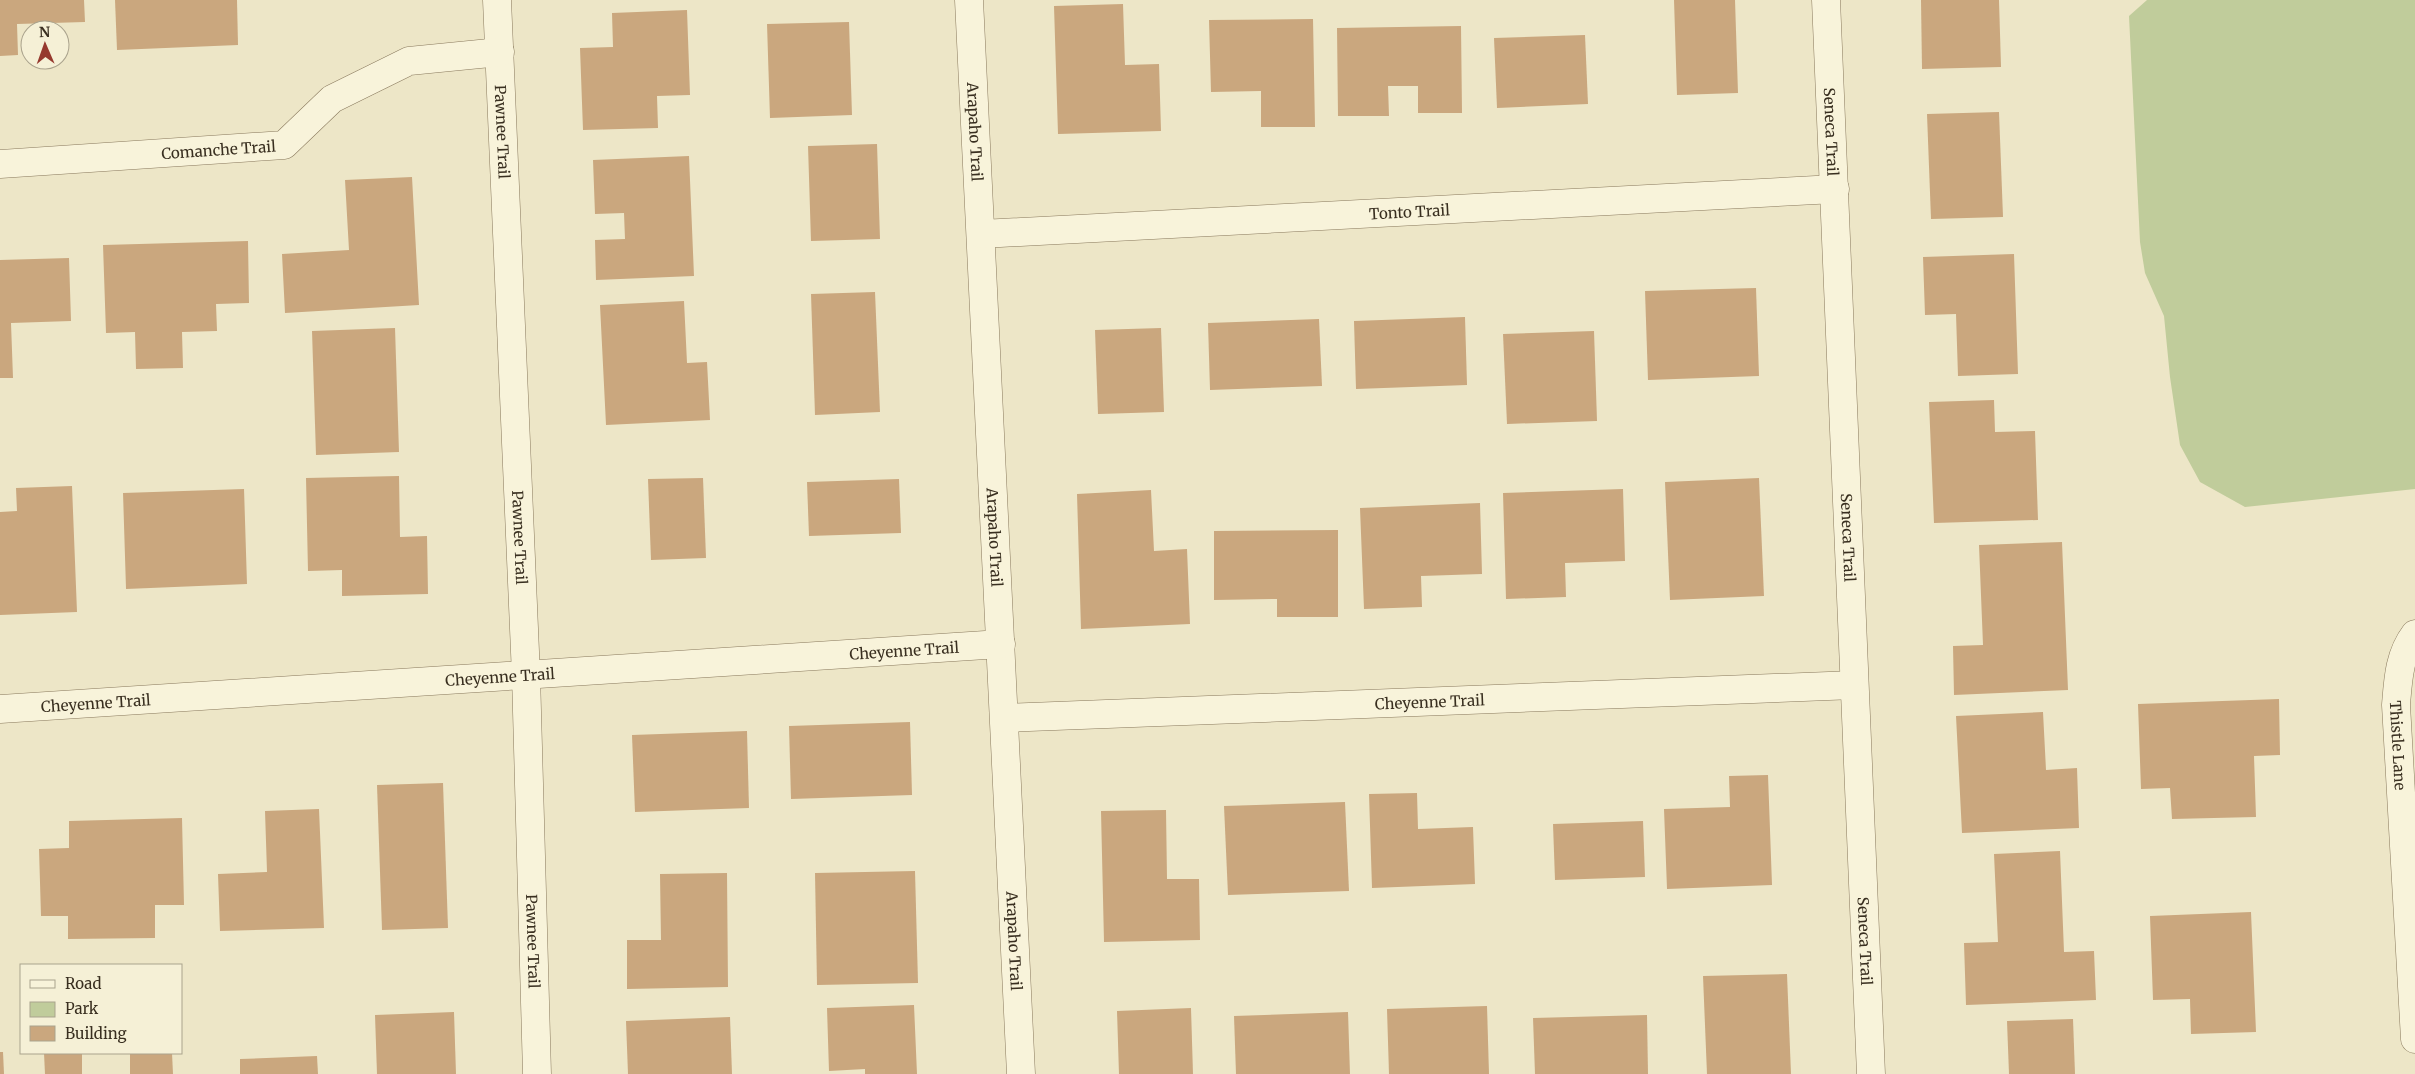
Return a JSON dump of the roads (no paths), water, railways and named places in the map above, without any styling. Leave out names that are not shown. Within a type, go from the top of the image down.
[{"type":"street","name":"Pawnee Trail","points":[[497,0],[526,675],[537,1074]]},
{"type":"street","name":"Arapaho Trail","points":[[970,0],[1021,1074]]},
{"type":"street","name":"Seneca Trail","points":[[1826,0],[1871,1074]]},
{"type":"street","name":"Comanche Trail","points":[[0,164],[284,145],[332,99],[409,61],[500,52]]},
{"type":"street","name":"Tonto Trail","points":[[982,234],[1835,189]]},
{"type":"street","name":"Thistle Lane","points":[[2415,634],[2408,644],[2399,669],[2396,705],[2413,963],[2415,1039]]},
{"type":"street","name":"Cheyenne Trail","points":[[0,709],[1001,644]]},
{"type":"street","name":"Cheyenne Trail","points":[[1005,718],[1854,685]]}]
